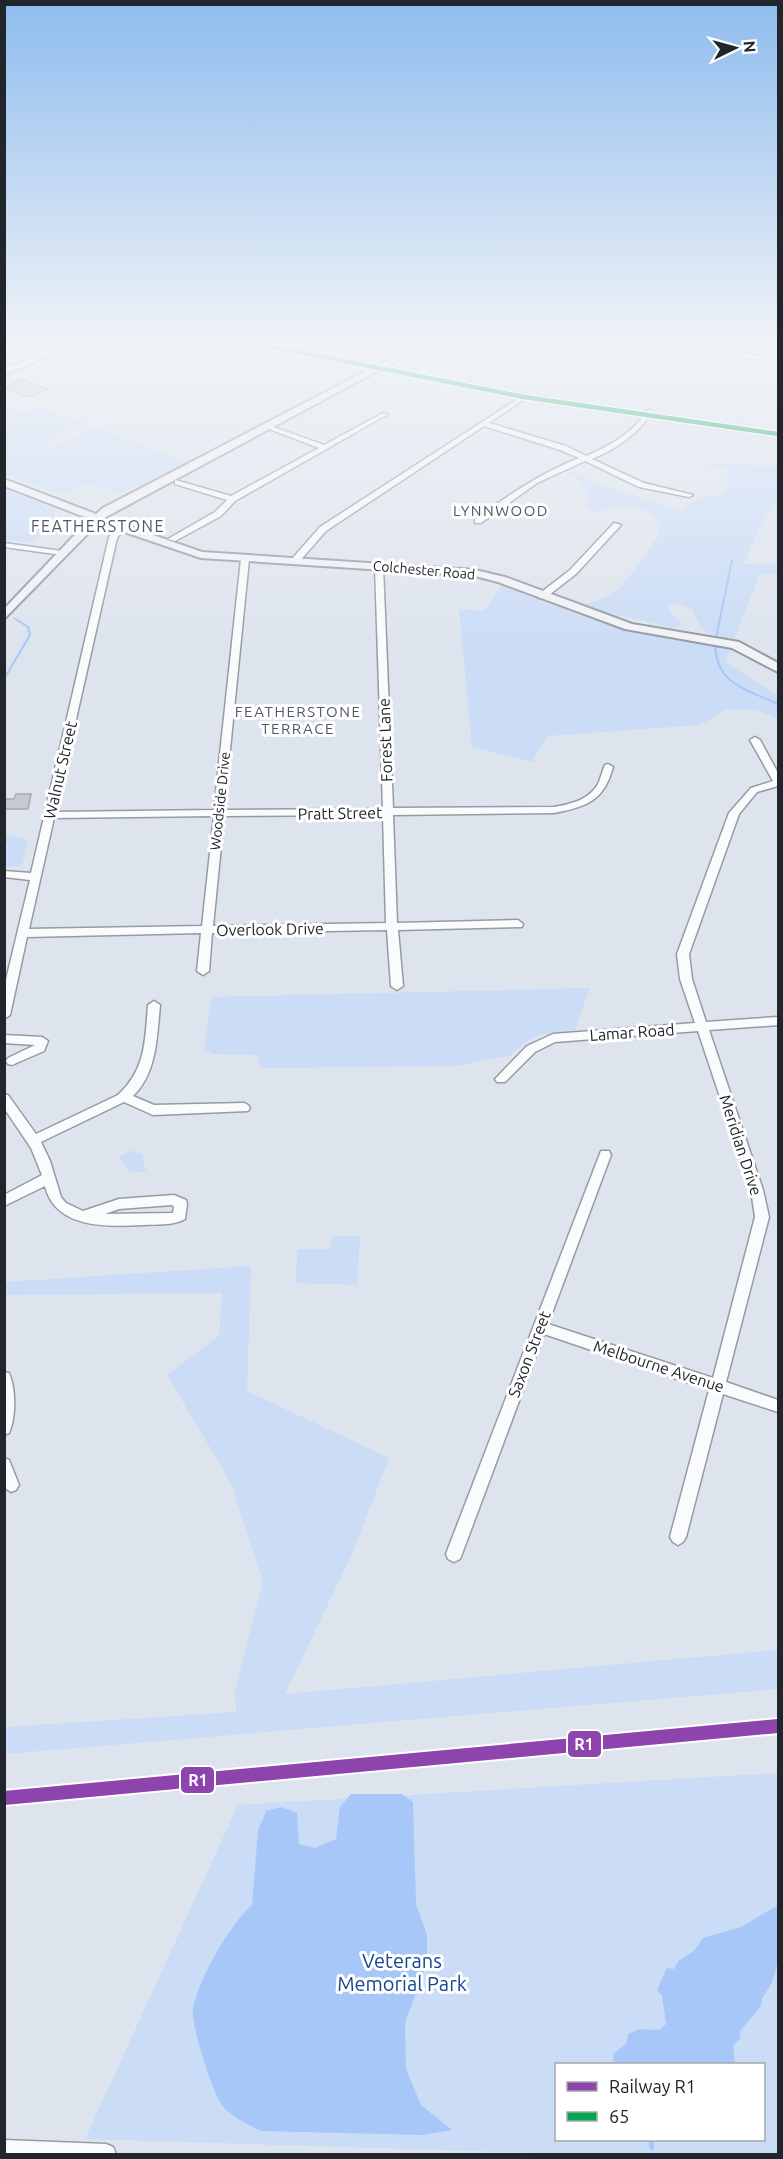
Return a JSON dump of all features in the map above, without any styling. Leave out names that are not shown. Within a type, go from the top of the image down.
[{"type":"street","points":[[4,616],[95,518],[232,444]]},
{"type":"street","points":[[318,444],[327,447]]},
{"type":"street","points":[[172,539],[218,514],[232,499],[333,444]]},
{"type":"street","points":[[294,562],[323,529],[455,444]]},
{"type":"street","points":[[550,444],[642,485],[689,495]]},
{"type":"street","points":[[478,521],[542,477],[617,444]]},
{"type":"street","name":"Colchester Road","points":[[4,482],[192,553],[245,559],[475,573],[501,579],[629,627],[735,645],[778,668]]},
{"type":"street","points":[[178,483],[232,499]]},
{"type":"street","points":[[542,596],[573,572],[617,525]]},
{"type":"street","name":"Walnut Street","points":[[4,1015],[113,537],[122,528]]},
{"type":"street","points":[[4,545],[62,552]]},
{"type":"street","name":"Woodside Drive","points":[[203,971],[245,559]]},
{"type":"street","name":"Forest Lane","points":[[379,566],[387,812],[397,986]]},
{"type":"street","points":[[755,740],[778,782]]},
{"type":"street","name":"Pratt Street","points":[[49,815],[566,808],[586,801],[600,790],[608,767]]},
{"type":"street","name":"Meridian Drive","points":[[678,1537],[762,1217],[757,1190],[684,973],[686,941],[734,813],[754,790],[778,782]]},
{"type":"street","points":[[4,874],[34,878]]},
{"type":"street","name":"Overlook Drive","points":[[22,933],[518,924]]},
{"type":"street","points":[[32,1141],[124,1097],[133,1090],[145,1072],[154,1005]]},
{"type":"street","name":"Lamar Road","points":[[501,1079],[531,1049],[552,1038],[778,1021]]},
{"type":"street","points":[[4,1039],[42,1041],[40,1048],[12,1061]]},
{"type":"street","points":[[124,1097],[153,1110],[244,1108]]},
{"type":"street","points":[[4,1098],[44,1161],[50,1189],[61,1207],[83,1217],[114,1221],[175,1218],[180,1215],[181,1204],[174,1200],[119,1204],[83,1217]]},
{"type":"street","name":"Saxon Street","points":[[454,1554],[605,1155]]},
{"type":"street","points":[[4,1201],[48,1178]]},
{"type":"street","name":"Melbourne Avenue","points":[[540,1327],[778,1407]]},
{"type":"street","points":[[4,1378],[7,1402],[4,1428]]},
{"type":"street","points":[[4,1465],[11,1485]]},
{"type":"street","points":[[4,2150],[106,2154]]},
{"type":"green space","points":[[5,444],[42,444],[50,448],[59,444],[139,444],[187,462],[122,493],[86,483],[63,495],[5,475]]},
{"type":"green space","points":[[707,463],[778,466],[778,498],[760,526],[744,564],[778,565],[778,574],[760,574],[734,639],[707,632],[699,624],[692,609],[678,603],[669,606],[669,612],[683,624],[675,628],[579,606],[606,597],[619,589],[649,550],[660,525],[656,518],[641,509],[621,507],[595,513],[586,506],[590,500],[584,487],[576,478],[567,473],[574,471],[592,482],[683,512],[699,499],[719,496],[729,488],[726,466],[708,466]]},
{"type":"green space","points":[[5,489],[57,510],[46,522],[50,523],[32,543],[5,540]]},
{"type":"green space","points":[[503,583],[574,613],[624,630],[730,649],[725,662],[778,695],[778,718],[755,710],[727,709],[700,725],[548,736],[532,762],[472,747],[459,609],[484,611]]},
{"type":"green space","points":[[5,834],[28,840],[22,866],[5,867],[5,853],[9,847],[5,845]]},
{"type":"green space","points":[[590,988],[575,1030],[539,1035],[522,1044],[511,1055],[457,1066],[259,1068],[259,1055],[213,1054],[204,1048],[212,997]]},
{"type":"green space","points":[[132,1150],[135,1154],[142,1153],[146,1171],[130,1173],[119,1157]]},
{"type":"green space","points":[[332,1236],[360,1236],[357,1285],[295,1283],[298,1249],[330,1249]]},
{"type":"green space","points":[[251,1266],[247,1391],[389,1458],[352,1554],[285,1694],[778,1650],[778,1689],[5,1754],[5,1727],[236,1712],[235,1690],[263,1582],[231,1483],[167,1375],[219,1336],[222,1293],[5,1295],[5,1282]]},
{"type":"green space","name":"Veterans Memorial Park","points":[[778,1773],[778,2154],[569,2154],[85,2139],[238,1805]]},
{"type":"water","points":[[351,1794],[402,1794],[413,1802],[416,1904],[427,1935],[427,1963],[405,2023],[406,2069],[421,2105],[452,2130],[423,2135],[261,2131],[239,2119],[220,2102],[202,2056],[193,2017],[196,1997],[216,1953],[234,1925],[252,1905],[258,1831],[266,1811],[281,1807],[297,1813],[299,1844],[315,1848],[336,1839],[340,1807]]},
{"type":"water","points":[[778,1905],[778,1954],[774,1978],[762,1998],[761,2006],[740,2031],[740,2038],[733,2046],[735,2063],[614,2063],[613,2054],[627,2043],[628,2034],[640,2029],[659,2030],[666,2024],[662,1995],[657,1990],[667,1968],[674,1969],[678,1961],[694,1951],[703,1938],[741,1927]]},
{"type":"building","points":[[16,794],[31,794],[28,809],[4,809],[4,799],[14,799]]},
{"type":"waterway","points":[[716,638],[732,560]]},
{"type":"waterway","points":[[4,679],[30,635],[28,627],[14,618]]},
{"type":"waterway","points":[[715,645],[717,659],[728,678],[745,690],[778,704]]},
{"type":"waterway","points":[[651,2141],[652,2148]]},
{"type":"rail line","name":"R1","points":[[4,1798],[778,1726]]},
{"type":"district","name":"LYNNWOOD","points":[[501,510]]},
{"type":"district","name":"FEATHERSTONE","points":[[98,526]]},
{"type":"district","name":"FEATHERSTONE TERRACE","points":[[298,720]]}]
